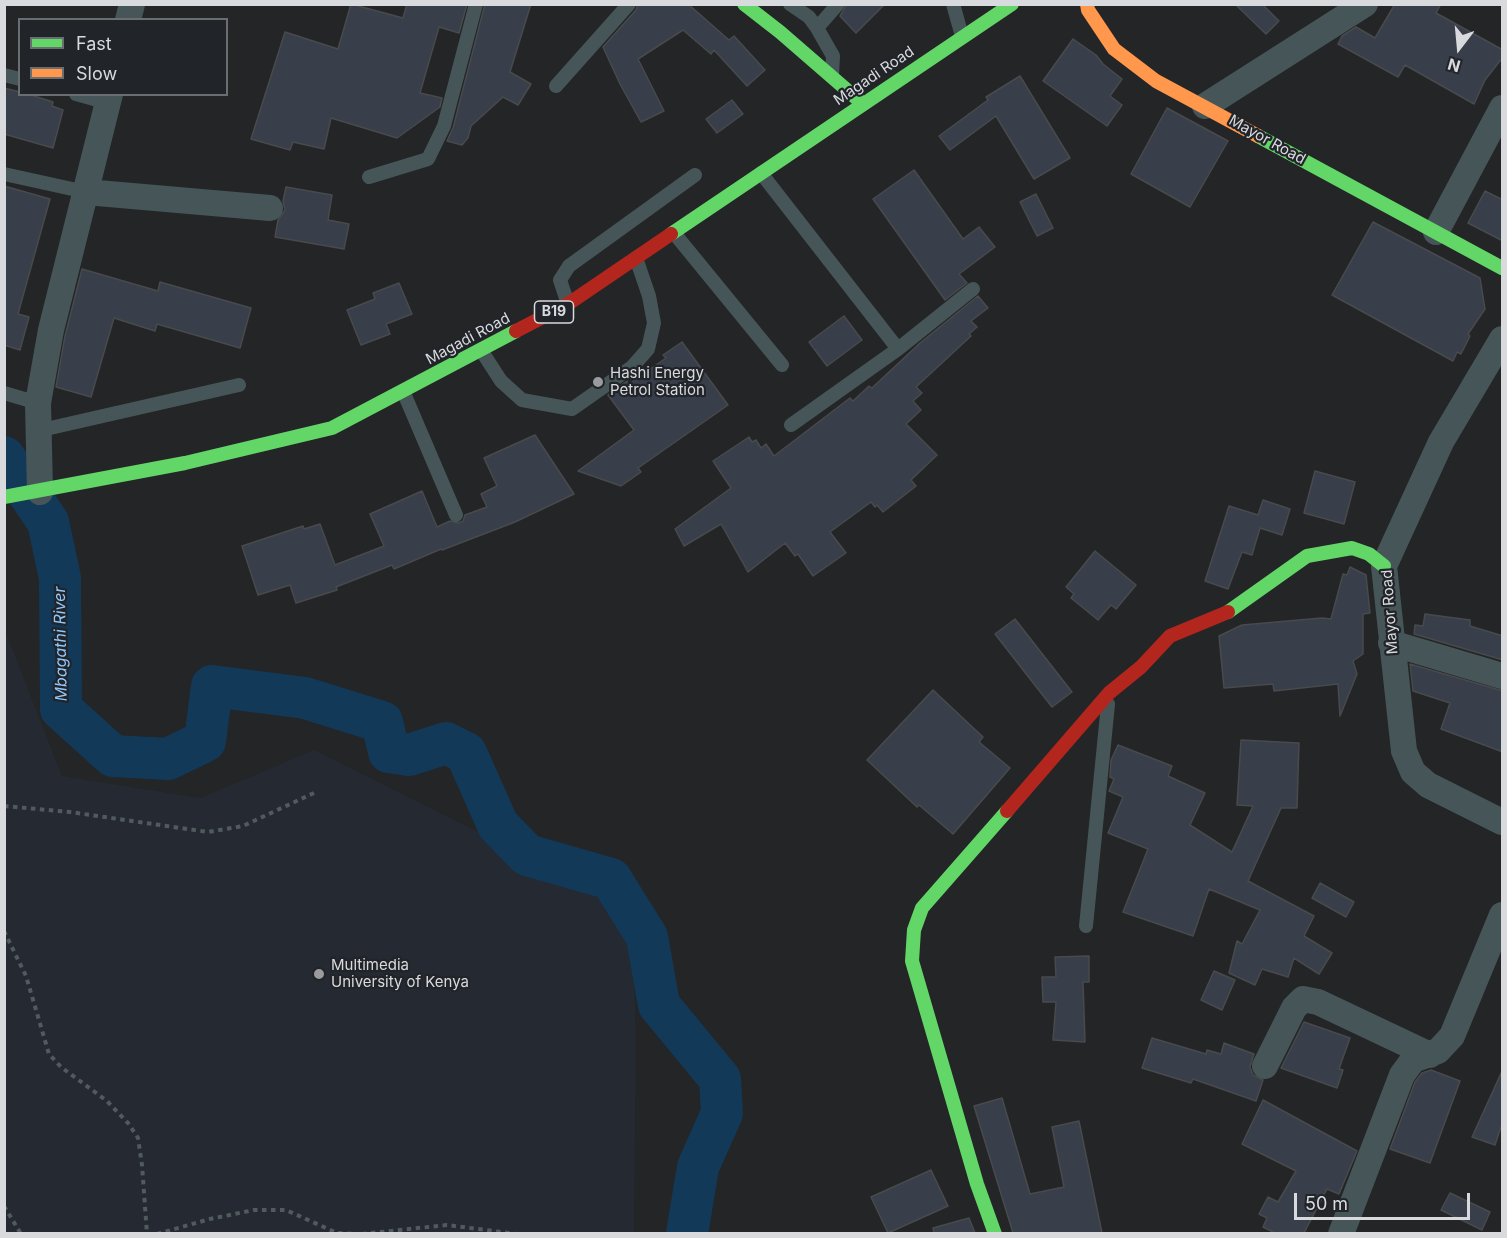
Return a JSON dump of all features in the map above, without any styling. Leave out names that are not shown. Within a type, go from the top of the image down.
[{"type":"main road","points":[[744,4],[780,32],[862,104]]},
{"type":"main road","name":"Magadi Road","points":[[4,497],[185,463],[332,428],[568,304],[1011,4]]},
{"type":"main road","name":"Mayor Road","points":[[1087,4],[1088,10],[1114,49],[1156,81],[1503,268]]},
{"type":"main road","points":[[995,1233],[977,1184],[912,961],[914,930],[922,908],[1109,693],[1141,667],[1170,636],[1225,614],[1307,556],[1352,548],[1369,554],[1384,566]]},
{"type":"street","points":[[1205,106],[1365,4]]},
{"type":"street","points":[[39,492],[38,403],[51,330],[109,99]]},
{"type":"street","points":[[1436,232],[1503,108]]},
{"type":"street","points":[[86,192],[270,208]]},
{"type":"street","name":"Mayor Road","points":[[1503,339],[1441,442],[1384,566],[1404,751],[1413,772],[1428,785],[1503,822]]},
{"type":"street","points":[[1391,643],[1503,676]]},
{"type":"street","points":[[1341,1233],[1402,1075],[1413,1060],[1438,1051],[1452,1036],[1503,915]]},
{"type":"street","points":[[1265,1066],[1294,1008],[1303,999],[1318,1002],[1430,1055]]},
{"type":"lane","points":[[369,177],[428,159],[444,126],[476,4]]},
{"type":"lane","points":[[556,86],[629,4]]},
{"type":"lane","points":[[790,4],[809,17],[817,28],[833,56],[832,77]]},
{"type":"lane","points":[[817,28],[838,4]]},
{"type":"lane","points":[[953,4],[962,36]]},
{"type":"lane","points":[[89,96],[109,99]]},
{"type":"lane","points":[[761,173],[898,349]]},
{"type":"lane","points":[[4,174],[86,192]]},
{"type":"lane","points":[[568,304],[560,280],[569,266],[695,175]]},
{"type":"lane","points":[[674,233],[782,364]]},
{"type":"lane","points":[[481,350],[501,381],[522,400],[572,409],[632,367],[648,349],[654,323],[649,296],[636,258]]},
{"type":"lane","points":[[791,425],[898,349],[973,289]]},
{"type":"lane","points":[[38,431],[238,385]]},
{"type":"lane","points":[[404,392],[456,515]]},
{"type":"lane","points":[[4,393],[38,403]]},
{"type":"lane","points":[[1086,926],[1109,693]]},
{"type":"path","points":[[4,806],[70,812],[207,832],[243,826],[316,792]]},
{"type":"path","points":[[4,931],[26,976],[50,1054],[61,1067],[107,1101],[128,1123],[138,1138],[147,1233]]},
{"type":"path","points":[[4,1206],[21,1233]]},
{"type":"path","points":[[157,1233],[254,1210],[286,1210],[337,1233],[447,1225],[518,1233]]},
{"type":"shaded area","name":"Multimedia University of Kenya","points":[[5,630],[62,776],[200,798],[314,750],[632,909],[636,1039],[634,1233],[5,1233]]},
{"type":"building","points":[[351,4],[403,18],[407,4],[467,4],[459,33],[439,27],[420,93],[442,98],[440,107],[397,138],[331,118],[324,149],[293,142],[290,150],[251,139],[285,32],[338,49]]},
{"type":"building","points":[[485,4],[531,4],[510,72],[531,84],[518,105],[503,97],[471,126],[468,138],[462,145],[447,141],[453,128]]},
{"type":"building","points":[[638,4],[688,4],[729,40],[734,36],[765,70],[747,86],[714,50],[711,54],[683,30],[638,59],[664,111],[641,122],[603,47],[636,10]]},
{"type":"building","points":[[847,4],[885,4],[856,33],[840,16]]},
{"type":"building","points":[[1235,4],[1262,4],[1279,21],[1266,34]]},
{"type":"building","points":[[1395,4],[1441,4],[1436,13],[1503,50],[1503,57],[1485,80],[1474,104],[1405,65],[1398,77],[1338,44],[1342,36],[1356,27],[1375,38]]},
{"type":"building","points":[[1073,39],[1096,55],[1103,64],[1122,79],[1110,96],[1122,105],[1107,126],[1043,81]]},
{"type":"building","points":[[1020,76],[1070,158],[1034,179],[996,116],[950,150],[939,136],[988,100],[986,97]]},
{"type":"building","points":[[4,88],[18,92],[18,96],[34,96],[53,102],[52,106],[63,110],[53,148],[4,134]]},
{"type":"building","points":[[732,100],[743,114],[717,133],[706,119]]},
{"type":"building","points":[[1167,108],[1228,141],[1190,207],[1131,174]]},
{"type":"building","points":[[914,170],[963,239],[979,227],[995,247],[959,274],[967,283],[945,300],[873,199]]},
{"type":"building","points":[[4,186],[50,199],[18,314],[29,317],[20,350],[4,345]]},
{"type":"building","points":[[286,187],[332,195],[328,220],[349,224],[344,249],[275,237],[278,220],[285,210],[283,201]]},
{"type":"building","points":[[1485,191],[1503,200],[1503,241],[1468,223]]},
{"type":"building","points":[[1036,194],[1053,228],[1037,236],[1020,202]]},
{"type":"building","points":[[1373,222],[1480,278],[1485,309],[1468,334],[1470,336],[1461,354],[1457,352],[1453,361],[1332,295]]},
{"type":"building","points":[[82,269],[158,291],[160,282],[251,308],[240,348],[157,324],[155,331],[114,318],[91,397],[56,387],[65,336]]},
{"type":"building","points":[[399,283],[412,314],[386,324],[390,334],[361,345],[347,310],[375,299],[373,293]]},
{"type":"building","points":[[978,296],[988,308],[971,321],[977,327],[969,334],[971,336],[916,387],[922,393],[913,401],[921,410],[906,424],[937,455],[911,480],[916,486],[883,512],[871,502],[830,532],[846,553],[813,576],[798,554],[795,556],[785,543],[748,572],[721,524],[684,546],[675,529],[731,488],[713,461],[749,437],[752,442],[756,440],[761,448],[766,444],[774,456],[850,398],[853,401],[869,386],[872,388],[920,343]]},
{"type":"building","points":[[844,316],[862,340],[827,366],[809,342]]},
{"type":"building","points":[[682,342],[728,405],[638,468],[641,472],[621,486],[578,471],[634,430],[608,395],[627,381],[629,384],[666,358],[663,355]]},
{"type":"building","points":[[535,435],[574,494],[515,522],[394,569],[392,565],[336,587],[337,590],[296,603],[290,585],[258,595],[242,546],[303,526],[304,529],[320,524],[335,565],[384,546],[370,514],[422,491],[437,527],[450,521],[459,523],[463,521],[465,515],[487,507],[481,494],[497,486],[484,458]]},
{"type":"building","points":[[1315,471],[1355,482],[1344,524],[1304,513]]},
{"type":"building","points":[[1263,500],[1290,509],[1282,535],[1260,528],[1252,555],[1242,552],[1228,589],[1205,581],[1229,506],[1258,515]]},
{"type":"building","points":[[1095,551],[1136,585],[1116,609],[1111,605],[1098,620],[1071,598],[1074,594],[1066,587]]},
{"type":"building","points":[[1350,567],[1366,575],[1370,613],[1363,614],[1363,654],[1353,661],[1357,674],[1340,716],[1338,684],[1274,691],[1273,684],[1224,688],[1219,636],[1242,625],[1331,619],[1343,574],[1347,575]]},
{"type":"building","points":[[1425,614],[1470,620],[1470,626],[1503,636],[1503,660],[1414,634],[1415,625],[1423,626]]},
{"type":"building","points":[[1015,619],[1072,692],[1052,707],[995,634]]},
{"type":"building","points":[[1410,664],[1503,691],[1503,752],[1441,729],[1450,703],[1413,691]]},
{"type":"building","points":[[933,690],[983,737],[979,742],[1010,768],[953,834],[919,805],[917,807],[867,760]]},
{"type":"building","points":[[1241,740],[1299,743],[1297,808],[1281,808],[1248,881],[1314,916],[1304,936],[1332,953],[1319,974],[1294,958],[1288,977],[1262,969],[1255,985],[1229,973],[1237,941],[1242,944],[1260,910],[1209,889],[1193,936],[1123,912],[1148,849],[1108,833],[1123,797],[1109,791],[1114,779],[1110,777],[1111,760],[1118,745],[1172,766],[1168,776],[1205,793],[1190,825],[1232,852],[1253,806],[1237,805]]},
{"type":"building","points":[[1320,883],[1354,902],[1346,917],[1312,898]]},
{"type":"building","points":[[1089,956],[1089,982],[1083,982],[1085,1042],[1053,1040],[1056,1002],[1043,1002],[1042,977],[1056,977],[1055,957]]},
{"type":"building","points":[[1214,971],[1235,980],[1222,1010],[1201,1000]]},
{"type":"building","points":[[1304,1022],[1350,1038],[1339,1069],[1343,1070],[1337,1088],[1281,1068]]},
{"type":"building","points":[[1152,1038],[1206,1054],[1207,1050],[1221,1054],[1224,1043],[1254,1054],[1250,1067],[1253,1075],[1263,1080],[1256,1101],[1193,1079],[1191,1083],[1142,1068]]},
{"type":"building","points":[[1503,1069],[1503,1121],[1495,1145],[1472,1137]]},
{"type":"building","points":[[1431,1070],[1460,1081],[1430,1163],[1390,1149],[1415,1082],[1422,1073]]},
{"type":"building","points":[[1002,1098],[1030,1194],[1064,1187],[1052,1127],[1079,1121],[1102,1233],[1013,1233],[974,1106]]},
{"type":"building","points":[[1263,1100],[1357,1151],[1339,1194],[1327,1189],[1304,1233],[1275,1233],[1263,1227],[1267,1218],[1259,1214],[1268,1197],[1278,1202],[1296,1171],[1242,1144]]},
{"type":"building","points":[[931,1170],[948,1206],[888,1233],[871,1197]]},
{"type":"building","points":[[1450,1193],[1490,1212],[1482,1230],[1441,1210]]},
{"type":"building","points":[[969,1218],[975,1233],[934,1233],[933,1228]]},
{"type":"waterway","name":"Mbagathi River","points":[[4,457],[48,522],[60,578],[61,709],[113,756],[168,759],[205,741],[212,686],[305,698],[382,722],[389,752],[409,755],[446,743],[466,753],[498,825],[527,855],[611,879],[647,937],[659,1005],[720,1079],[722,1113],[698,1167],[687,1234]]},
{"type":"traffic: fast","points":[[744,4],[863,104]]},
{"type":"traffic: fast","points":[[671,234],[1012,4]]},
{"type":"traffic: fast","points":[[1258,136],[1502,268]]},
{"type":"traffic: fast","points":[[4,497],[185,463],[332,428],[516,331]]},
{"type":"traffic: fast","points":[[1228,612],[1307,556],[1352,548],[1369,554],[1384,566]]},
{"type":"traffic: fast","points":[[995,1234],[977,1184],[912,961],[914,930],[922,908],[1007,811]]},
{"type":"traffic: slow","points":[[1087,4],[1088,10],[1114,49],[1156,81],[1258,136]]},
{"type":"traffic: jam","points":[[516,331],[568,304],[671,234]]},
{"type":"traffic: jam","points":[[1007,811],[1109,693],[1141,667],[1170,636],[1228,612]]},
{"type":"place","name":"Hashi Energy Petrol Station","points":[[598,382]]},
{"type":"place","name":"Multimedia University of Kenya","points":[[319,974]]}]
